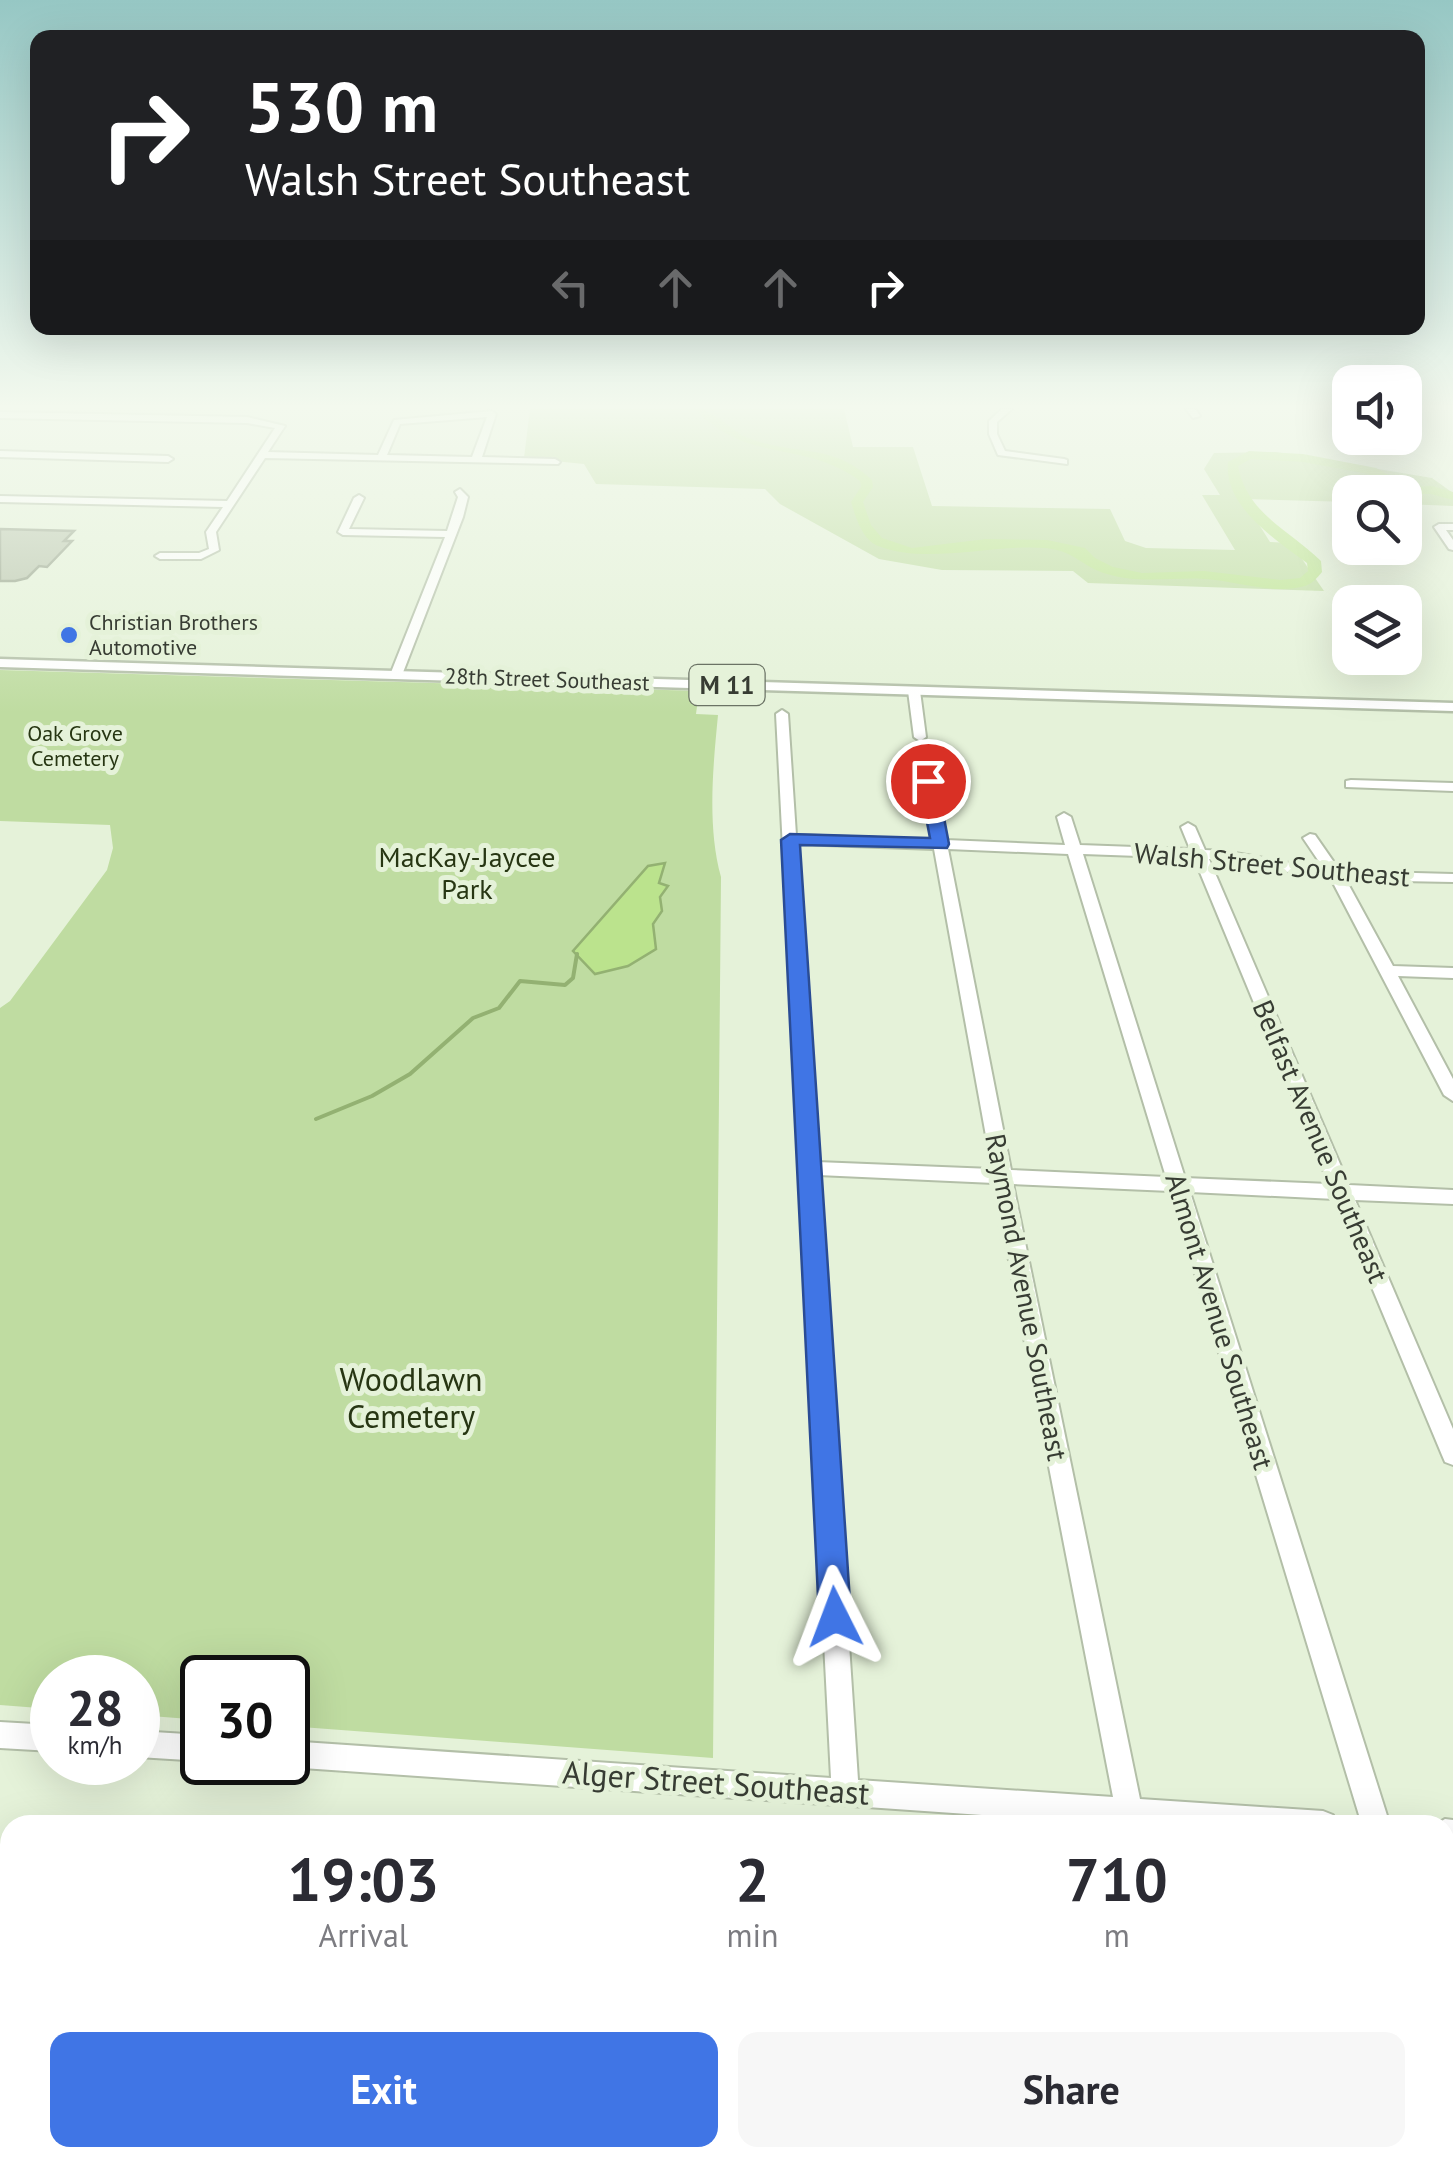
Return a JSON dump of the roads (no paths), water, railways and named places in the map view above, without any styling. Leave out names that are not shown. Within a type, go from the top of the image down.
[{"type":"main road","name":"28th Street Southeast","points":[[0,663],[1453,708]]},
{"type":"street","points":[[160,556],[209,554],[215,546],[211,532],[226,510]]},
{"type":"street","points":[[354,510],[343,530],[346,533],[450,534]]},
{"type":"street","points":[[396,675],[458,510]]},
{"type":"street","points":[[1453,527],[1439,527],[1453,547]]},
{"type":"street","points":[[914,691],[920,737]]},
{"type":"street","points":[[782,714],[845,1790]]},
{"type":"street","name":"Raymond Avenue Southeast","points":[[928,781],[1129,1812]]},
{"type":"street","points":[[1351,784],[1453,787]]},
{"type":"street","name":"Almont Avenue Southeast","points":[[1064,817],[1373,1815]]},
{"type":"street","name":"Belfast Avenue Southeast","points":[[1188,827],[1453,1455]]},
{"type":"street","points":[[1310,838],[1445,1067],[1453,1094]]},
{"type":"street","name":"Walsh Street Southeast","points":[[790,840],[1199,854],[1334,875],[1453,878]]},
{"type":"street","points":[[1386,971],[1453,973]]},
{"type":"street","points":[[808,1168],[1453,1197]]},
{"type":"street","points":[[0,1735],[30,1737]]},
{"type":"street","name":"Alger Street Southeast","points":[[310,1755],[1174,1815]]},
{"type":"waterway","points":[[860,510],[877,541],[911,552],[986,543],[1047,544],[1080,551],[1109,570],[1142,577],[1204,575],[1281,584],[1304,582],[1315,572],[1314,561],[1253,510]]},
{"type":"waterway","points":[[316,1119],[372,1096],[410,1074],[473,1018],[499,1008],[520,981],[565,985],[573,978],[577,954]]},
{"type":"place","name":"Christian Brothers Automotive","points":[[69,635]]},
{"type":"park label","name":"Oak Grove Cemetery","points":[[75,746]]},
{"type":"park label","name":"MacKay-Jaycee Park","points":[[467,872]]},
{"type":"park label","name":"Woodlawn Cemetery","points":[[411,1398]]}]
